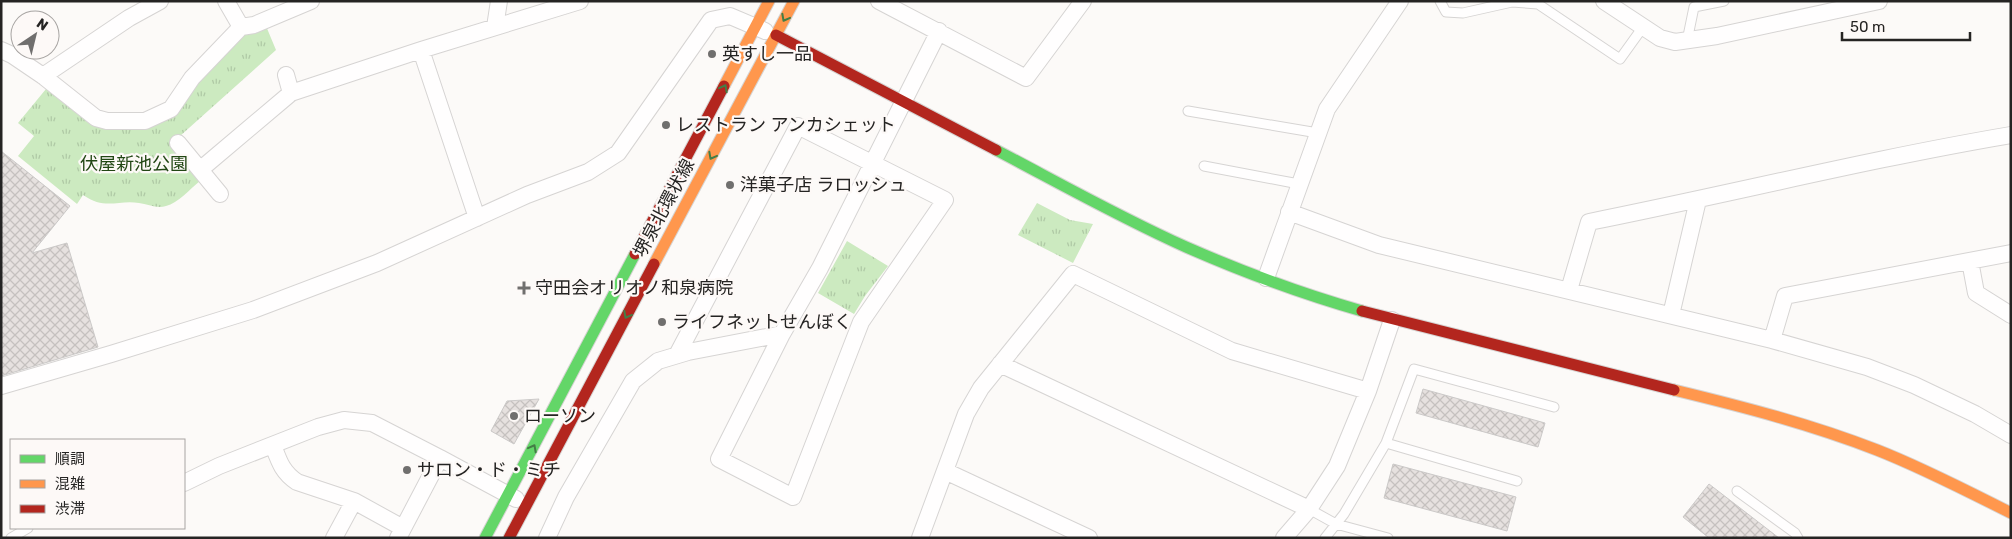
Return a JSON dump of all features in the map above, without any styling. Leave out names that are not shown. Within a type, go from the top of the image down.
[{"type":"street","points":[[43,76],[129,18],[160,1]]},
{"type":"street","points":[[226,1],[241,28]]},
{"type":"street","points":[[1,50],[12,55],[43,76],[96,118],[107,121],[145,120],[170,109],[192,78],[241,28],[254,25],[311,1]]},
{"type":"street","points":[[495,27],[499,1]]},
{"type":"street","points":[[201,169],[291,93],[421,50],[580,1]]},
{"type":"street","name":"堺泉北環状線","points":[[485,538],[769,1]]},
{"type":"street","name":"堺泉北環状線","points":[[509,538],[794,1]]},
{"type":"street","points":[[879,1],[1026,78],[1080,2]]},
{"type":"street","points":[[1266,278],[1327,109],[1400,1]]},
{"type":"street","points":[[1604,1],[1660,38],[1675,42],[1879,1]]},
{"type":"street","points":[[1,386],[253,310],[378,263],[527,195],[588,172],[618,153],[711,20],[730,16],[776,36],[1137,223],[1187,247],[1266,278],[1327,301],[1392,320],[1776,415],[1927,471],[2011,513]]},
{"type":"street","points":[[678,356],[798,126],[873,164],[945,200],[861,322],[793,497],[719,459],[782,334],[820,268],[873,164],[938,31]]},
{"type":"street","points":[[421,50],[477,218]]},
{"type":"street","points":[[286,75],[291,93]]},
{"type":"street","points":[[1569,290],[1589,222],[1698,200],[1920,150],[2011,135]]},
{"type":"street","points":[[178,143],[220,194]]},
{"type":"street","points":[[1671,315],[1698,200]]},
{"type":"street","points":[[1289,212],[1379,245],[1772,340],[1866,367],[1914,385],[1975,414],[2011,435]]},
{"type":"street","points":[[1772,340],[1785,296],[2011,253]]},
{"type":"street","points":[[1970,261],[1976,294],[2011,315]]},
{"type":"street","points":[[920,538],[966,414],[980,388],[1073,274],[1232,350],[1368,391]]},
{"type":"street","points":[[1284,538],[1309,509],[1337,466],[1368,391],[1392,320]]},
{"type":"street","points":[[547,538],[566,497],[633,381],[658,361],[782,334]]},
{"type":"street","points":[[1000,364],[1309,509]]},
{"type":"street","points":[[185,481],[318,427],[344,420],[372,423],[526,505]]},
{"type":"street","points":[[273,445],[282,470],[297,482],[354,501],[401,533],[440,458]]},
{"type":"street","points":[[945,472],[1089,538]]},
{"type":"street","points":[[334,538],[354,501]]},
{"type":"lane","points":[[1440,1],[1446,12],[1463,13],[1512,2],[1538,4],[1620,59],[1643,27]]},
{"type":"lane","points":[[1687,41],[1694,7],[1724,1]]},
{"type":"lane","points":[[1188,111],[1318,133]]},
{"type":"lane","points":[[1204,166],[1299,184]]},
{"type":"lane","points":[[1325,538],[1336,524],[1386,443],[1414,369],[1554,407]]},
{"type":"lane","points":[[1386,443],[1517,481]]},
{"type":"lane","points":[[1737,491],[1794,533],[1798,538]]},
{"type":"lane","points":[[1309,509],[1336,524],[1388,538]]},
{"type":"lane","points":[[10,538],[26,529]]},
{"type":"green space","name":"伏屋新池公園","points":[[266,26],[276,50],[170,145],[200,181],[179,199],[170,204],[159,207],[132,202],[106,204],[91,200],[83,195],[77,204],[18,156],[34,136],[18,123],[46,89],[90,124],[101,126],[150,124],[201,78],[240,36]]},
{"type":"green space","points":[[1037,203],[1070,220],[1093,224],[1073,263],[1018,235]]},
{"type":"green space","points":[[847,241],[888,266],[854,314],[818,293]]},
{"type":"building","points":[[1,151],[70,206],[32,253],[67,243],[98,347],[1,376]]},
{"type":"building","points":[[1423,389],[1545,423],[1538,447],[1416,413]]},
{"type":"building","name":"ローソン","points":[[539,399],[514,444],[491,431],[507,401]]},
{"type":"building","points":[[1393,464],[1516,497],[1507,531],[1384,498]]},
{"type":"building","points":[[1709,484],[1779,538],[1709,538],[1683,517]]},
{"type":"traffic: fast","points":[[996,150],[1114,212],[1186,247],[1273,282],[1362,311]]},
{"type":"traffic: fast","points":[[485,538],[635,254]]},
{"type":"traffic: slow","points":[[724,86],[769,1]]},
{"type":"traffic: slow","points":[[654,264],[794,1]]},
{"type":"traffic: slow","points":[[1674,390],[1777,417],[1877,450],[1911,464],[2011,513]]},
{"type":"traffic: jam","points":[[776,35],[996,150]]},
{"type":"traffic: jam","points":[[635,254],[724,86]]},
{"type":"traffic: jam","points":[[509,538],[654,264]]},
{"type":"traffic: jam","points":[[1362,311],[1674,390]]},
{"type":"place","name":"英すし一品","points":[[712,54]]},
{"type":"place","name":"レストラン アンカシェット","points":[[666,125]]},
{"type":"place","name":"洋菓子店 ラロッシュ","points":[[730,185]]},
{"type":"place","name":"守田会オリオノ和泉病院","points":[[524,288]]},
{"type":"place","name":"ライフネットせんぼく","points":[[662,322]]},
{"type":"place","name":"ローソン","points":[[514,416]]},
{"type":"place","name":"サロン・ド・ミチ","points":[[407,470]]}]
